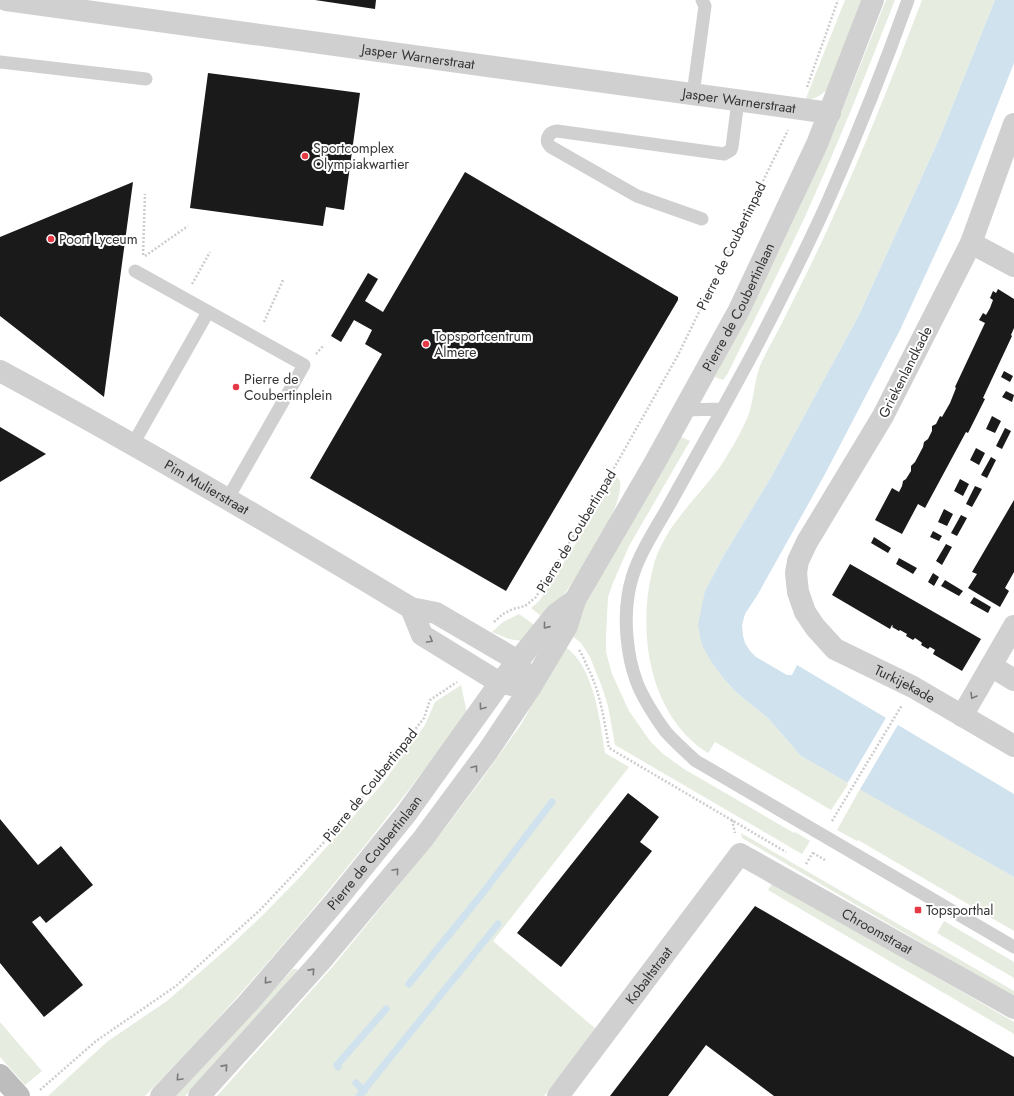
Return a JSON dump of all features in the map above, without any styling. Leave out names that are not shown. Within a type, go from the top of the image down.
[{"type":"street","name":"Jasper Warnerstraat","points":[[6,0],[830,113]]},
{"type":"street","name":"Pierre de Coubertinlaan","points":[[199,1096],[320,962],[422,840],[488,751],[530,688],[567,626],[575,600],[654,464],[739,310],[817,144],[873,0]]},
{"type":"street","name":"Griekenlandkade","points":[[805,612],[798,592],[796,573],[798,561],[883,416],[971,242],[1014,124]]},
{"type":"street","points":[[971,242],[1014,266]]},
{"type":"street","name":"Pim Mulierstraat","points":[[0,371],[86,417],[228,498],[411,608],[436,613],[518,661]]},
{"type":"street","name":"Pierre de Coubertinlaan","points":[[161,1096],[248,1002],[334,903],[406,814],[500,683],[556,614],[575,600]]},
{"type":"street","points":[[411,608],[422,635],[500,683],[530,688]]},
{"type":"street","name":"Turkijekade","points":[[805,612],[815,627],[835,649],[912,687],[1014,746]]},
{"type":"street","points":[[962,716],[1014,626]]},
{"type":"street","points":[[518,661],[530,688]]},
{"type":"street","points":[[991,666],[1014,680]]},
{"type":"street","name":"Chroomstraat","points":[[740,854],[1014,1008]]},
{"type":"street","name":"Kobaltstraat","points":[[558,1096],[740,854]]},
{"type":"lane","points":[[693,94],[705,6],[702,0]]},
{"type":"lane","points":[[908,0],[881,74],[831,195],[800,260],[722,409],[643,549],[634,571],[628,596],[626,637],[636,681],[649,707],[665,731],[696,761],[1014,947]]},
{"type":"lane","points":[[0,62],[146,79]]},
{"type":"lane","points":[[702,218],[637,196],[551,147],[547,142],[548,137],[551,132],[557,131],[724,154],[731,150],[732,147],[738,101]]},
{"type":"lane","points":[[135,272],[304,365],[228,498]]},
{"type":"lane","points":[[133,444],[208,312]]},
{"type":"lane","points":[[684,410],[722,409]]},
{"type":"path","name":"Pierre de Coubertinpad","points":[[482,639],[492,623],[502,614],[525,606],[536,596],[601,491],[678,355],[798,108],[838,0]]},
{"type":"path","points":[[145,194],[143,258],[188,226]]},
{"type":"path","points":[[184,298],[210,252]]},
{"type":"path","points":[[256,338],[283,280]]},
{"type":"path","name":"Pierre de Coubertinpad","points":[[16,1086],[96,1041],[176,986],[260,910],[344,821],[424,718],[430,700],[457,682],[467,662]]},
{"type":"path","points":[[852,788],[895,717]]},
{"type":"path","points":[[813,853],[825,860]]},
{"type":"shaded area","points":[[845,0],[863,0],[828,89],[819,96],[809,100],[806,98]]},
{"type":"shaded area","points":[[886,0],[895,0],[803,221],[728,373],[723,380],[715,377],[785,239],[807,192]]},
{"type":"shaded area","points":[[922,0],[995,0],[940,137],[859,315],[770,479],[724,555],[705,591],[712,663],[736,692],[769,719],[801,756],[849,783],[831,810],[715,742],[708,753],[688,737],[673,718],[661,696],[653,672],[648,647],[646,621],[648,596],[656,557],[663,542],[680,516],[720,467],[745,423],[750,409],[760,366],[824,238],[842,198]]},
{"type":"shaded area","points":[[681,437],[690,441],[629,546],[608,597],[606,652],[612,674],[629,711],[650,741],[662,753],[684,769],[810,841],[802,854],[615,745],[608,706],[590,657],[581,643],[570,634],[585,604]]},
{"type":"shaded area","points":[[617,477],[620,481],[619,495],[604,531],[579,572],[546,620],[531,608],[539,601],[551,583]]},
{"type":"shaded area","points":[[519,614],[540,629],[521,641],[509,639],[492,632],[503,622]]},
{"type":"shaded area","points":[[564,646],[574,655],[582,666],[589,680],[598,710],[605,753],[629,767],[493,941],[597,1030],[544,1096],[217,1096],[335,964],[445,828],[522,723]]},
{"type":"shaded area","points":[[461,685],[467,713],[429,763],[352,861],[272,957],[231,1004],[145,1096],[48,1096],[108,1041],[167,1001],[264,914],[300,877],[383,783],[425,725],[435,702]]},
{"type":"shaded area","points":[[860,789],[1014,877],[1014,931],[858,840],[857,841],[837,830]]},
{"type":"shaded area","points":[[741,833],[1014,991],[1014,997],[742,838]]},
{"type":"shaded area","points":[[773,882],[1014,1022],[1014,1034],[768,890]]},
{"type":"shaded area","points":[[944,921],[1014,962],[1014,978],[937,933]]},
{"type":"shaded area","points":[[293,969],[297,969],[298,971],[211,1069],[185,1096],[176,1096]]},
{"type":"shaded area","points":[[0,1022],[42,1071],[25,1085],[0,1057]]},
{"type":"water","points":[[995,0],[1014,0],[1014,63],[959,202],[900,330],[825,474],[758,594],[745,614],[742,625],[745,643],[756,657],[787,675],[792,675],[797,665],[1014,794],[1014,877],[801,756],[769,719],[736,692],[723,678],[712,663],[702,645],[698,625],[705,591],[724,555],[770,479],[859,315],[940,137]]},
{"type":"pier","points":[[887,716],[899,723],[859,791],[847,784]]},
{"type":"building","points":[[315,0],[376,0],[375,9]]},
{"type":"building","points":[[208,73],[360,93],[344,210],[326,207],[323,226],[190,208]]},
{"type":"building","points":[[465,172],[678,297],[678,300],[506,591],[310,478],[382,354],[365,344],[372,330],[354,320],[341,342],[331,336],[368,273],[378,279],[365,301],[383,312]]},
{"type":"building","points":[[133,182],[104,397],[0,316],[0,237]]},
{"type":"building","points":[[998,289],[1014,299],[1014,328],[1011,335],[1012,336],[983,398],[985,399],[968,433],[966,432],[925,508],[918,504],[902,534],[875,520],[892,488],[899,492],[903,481],[911,471],[911,466],[915,462],[924,442],[928,439],[932,431],[932,426],[936,424],[940,416],[942,417],[950,403],[956,388],[955,387],[985,323],[979,320],[983,313],[986,315],[993,300],[990,298],[993,291],[996,293]]},
{"type":"building","points":[[1004,371],[1013,376],[1010,382],[1001,377]]},
{"type":"building","points":[[1006,391],[1014,395],[1012,402],[1002,397]]},
{"type":"building","points":[[992,416],[1001,421],[995,433],[986,429]]},
{"type":"building","points":[[0,427],[46,454],[0,482]]},
{"type":"building","points":[[1005,428],[1011,431],[1002,449],[996,446]]},
{"type":"building","points":[[976,448],[985,453],[979,465],[970,460]]},
{"type":"building","points":[[991,457],[996,460],[987,478],[981,475]]},
{"type":"building","points":[[960,479],[969,484],[963,496],[954,491]]},
{"type":"building","points":[[975,486],[982,489],[972,507],[966,504]]},
{"type":"building","points":[[1014,500],[1014,572],[1005,588],[1009,591],[1000,607],[968,588],[977,574],[972,572]]},
{"type":"building","points":[[944,509],[953,514],[947,526],[938,522]]},
{"type":"building","points":[[961,515],[967,518],[957,536],[951,533]]},
{"type":"building","points":[[933,531],[942,536],[939,541],[930,537]]},
{"type":"building","points":[[874,537],[891,548],[888,553],[871,543]]},
{"type":"building","points":[[946,544],[952,547],[942,565],[936,561]]},
{"type":"building","points":[[899,558],[917,568],[913,574],[896,564]]},
{"type":"building","points":[[850,564],[981,639],[962,671],[933,654],[935,650],[930,647],[928,649],[921,645],[922,643],[915,638],[913,640],[906,636],[907,634],[892,627],[892,625],[890,629],[832,595]]},
{"type":"building","points":[[933,573],[939,577],[934,586],[928,582]]},
{"type":"building","points":[[945,580],[963,591],[959,596],[941,586]]},
{"type":"building","points":[[974,597],[991,607],[988,613],[970,603]]},
{"type":"building","points":[[628,793],[659,817],[640,842],[652,851],[561,967],[517,933]]},
{"type":"building","points":[[0,819],[38,865],[61,846],[93,885],[46,923],[40,916],[32,922],[83,985],[44,1017],[0,963]]},
{"type":"building","points":[[755,906],[1014,1057],[1014,1096],[774,1096],[706,1045],[668,1096],[610,1096]]},
{"type":"waterway","points":[[409,984],[482,894],[552,802]]},
{"type":"waterway","points":[[359,1096],[498,924]]},
{"type":"waterway","points":[[338,1067],[337,1065],[386,1009]]},
{"type":"waterway","points":[[356,1083],[364,1091]]},
{"type":"place","name":"Sportcomplex Olympiakwartier","points":[[305,156]]},
{"type":"place","name":"Poort Lyceum","points":[[51,239]]},
{"type":"place","name":"Topsportcentrum Almere","points":[[426,344]]},
{"type":"place","name":"Pierre de Coubertinplein","points":[[236,387]]},
{"type":"place","name":"Topsporthal","points":[[918,910]]}]
